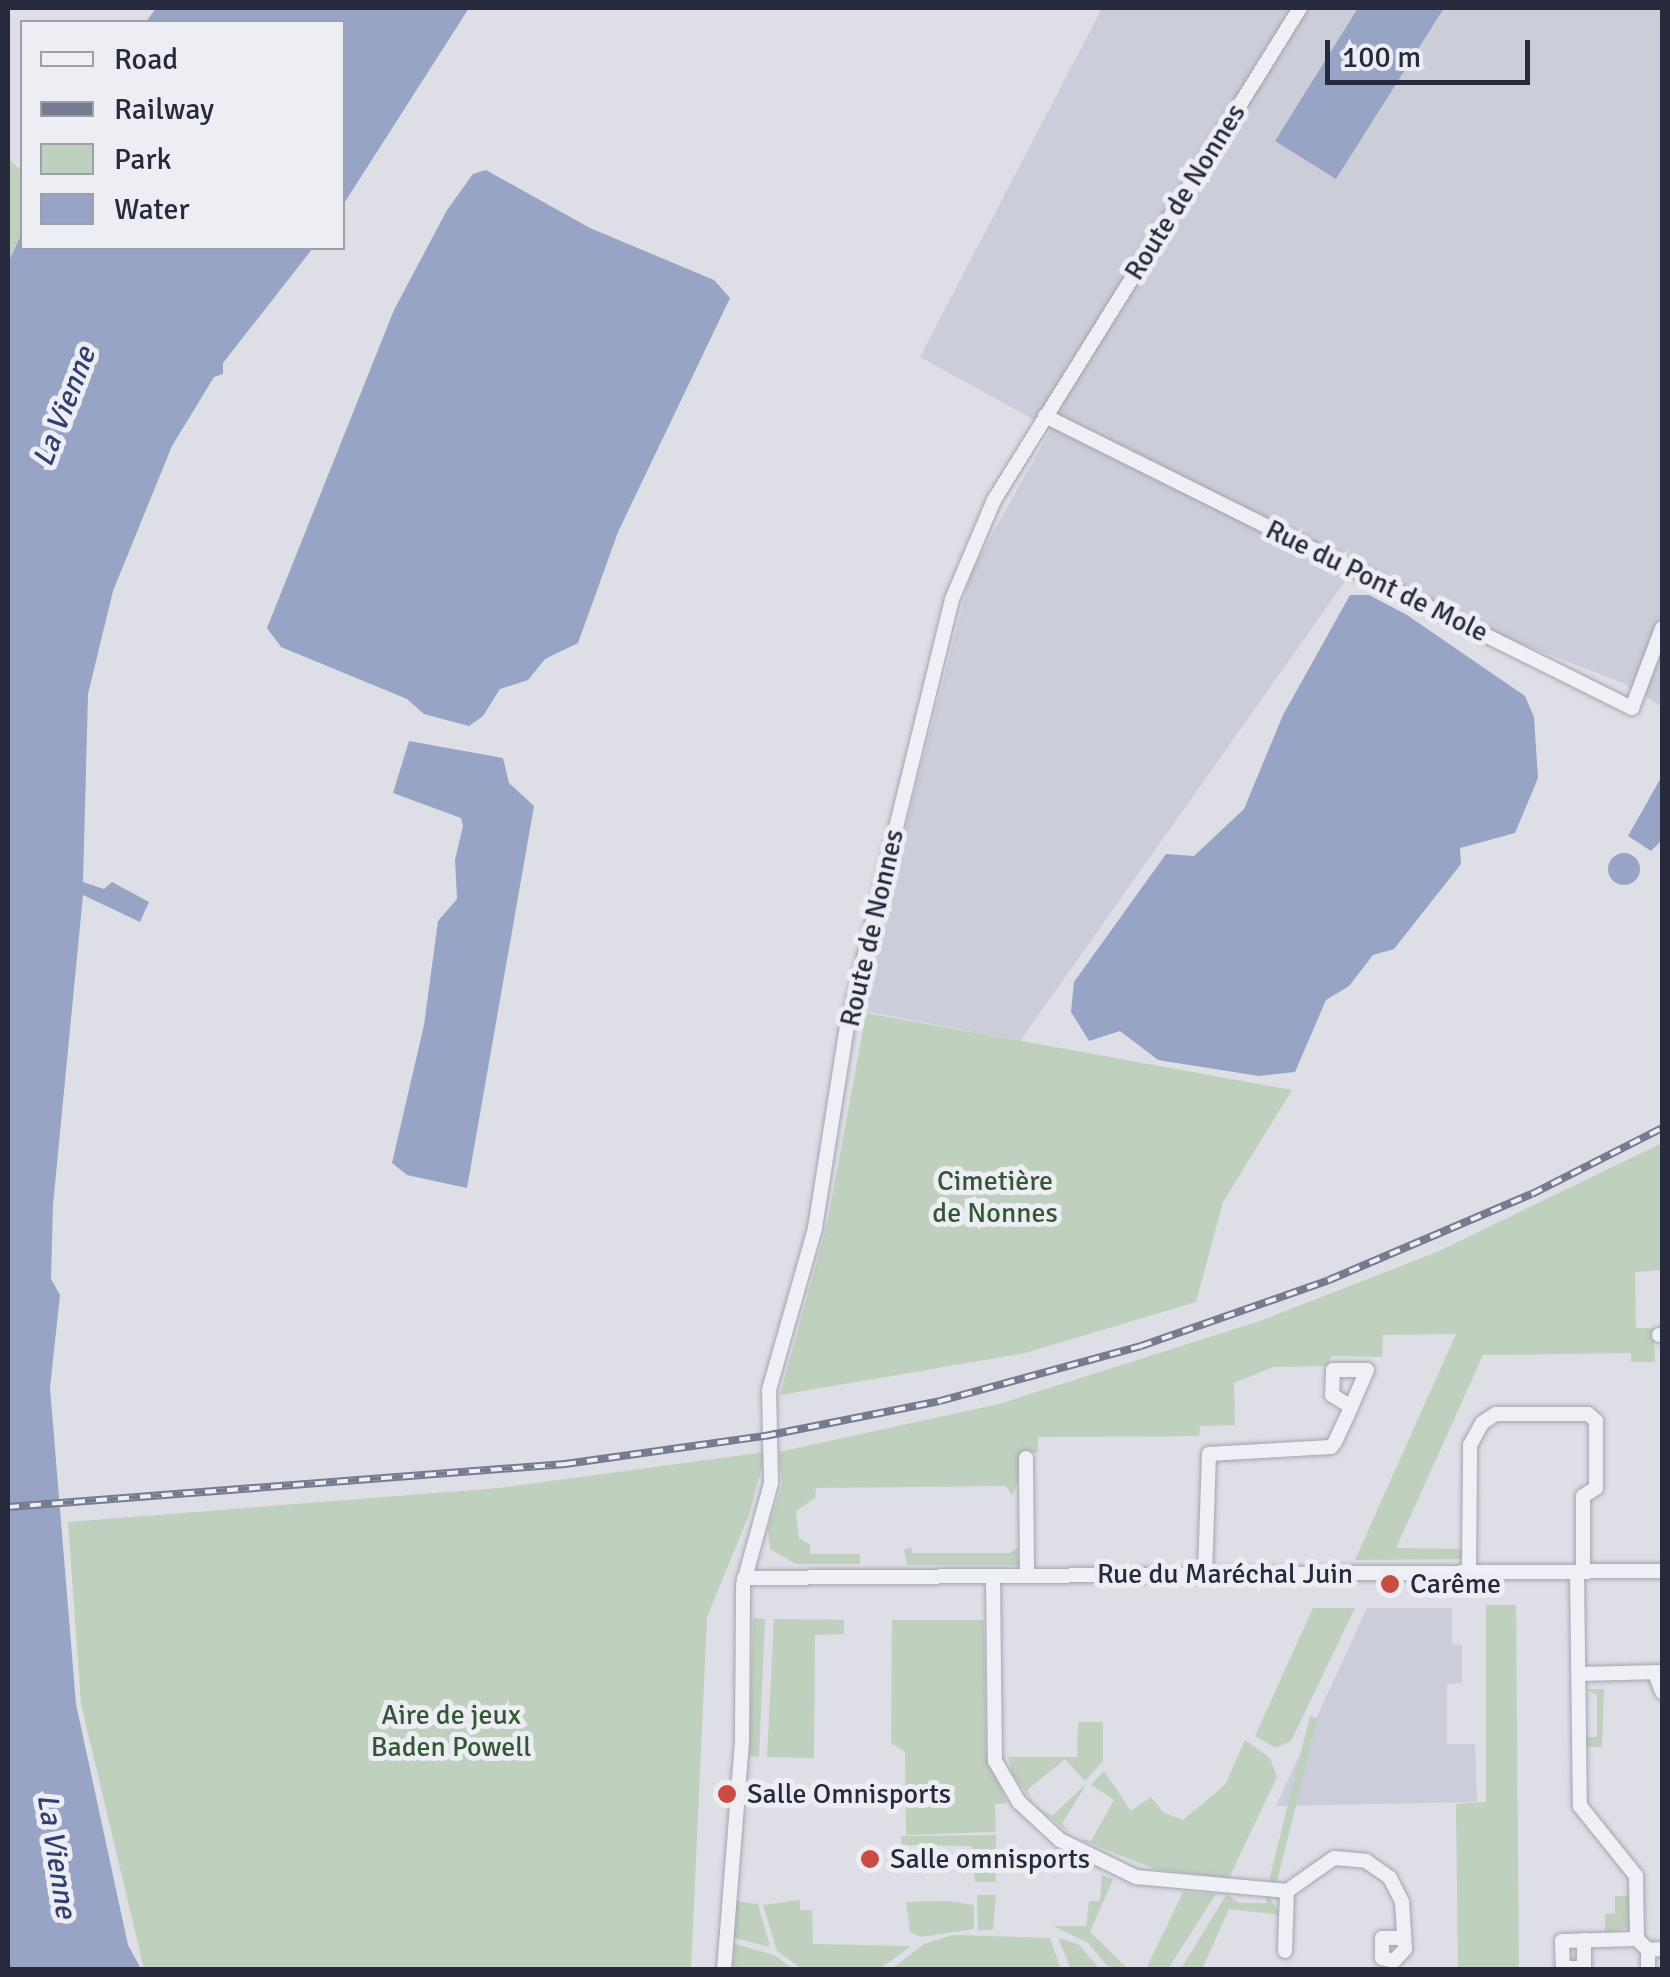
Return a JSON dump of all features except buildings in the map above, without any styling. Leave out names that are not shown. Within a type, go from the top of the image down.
[{"type":"street","name":"Route de Nonnes","points":[[724,1970],[742,1740],[744,1578],[772,1483],[769,1390],[815,1228],[847,1026],[952,599],[972,542],[1045,416],[1300,8]]},
{"type":"street","name":"Rue du Pont de Mole","points":[[1045,416],[1632,708],[1662,628]]},
{"type":"street","points":[[1205,1574],[1209,1454],[1332,1447],[1351,1407]]},
{"type":"street","points":[[1469,1572],[1470,1446],[1482,1422],[1496,1414],[1588,1414],[1596,1421],[1596,1488],[1584,1496],[1580,1572],[1580,1806],[1636,1876],[1649,1946],[1648,1970]]},
{"type":"street","points":[[1026,1458],[1027,1576]]},
{"type":"street","name":"Rue du Maréchal Juin","points":[[744,1578],[1662,1572]]},
{"type":"street","points":[[993,1576],[996,1761],[1018,1802],[1060,1840],[1136,1878],[1287,1890],[1323,1861],[1366,1861],[1390,1878],[1400,1895],[1399,1938]]},
{"type":"street","points":[[1579,1674],[1659,1674],[1662,1692]]},
{"type":"street","points":[[1285,1951],[1287,1890]]},
{"type":"street","name":"Route de Nonnes","points":[[716,1970],[725,1938]]},
{"type":"street","points":[[1584,1940],[1649,1946]]},
{"type":"shaded area","points":[[1102,8],[1662,8],[1662,707],[1623,683],[1348,577],[1020,1041],[859,1010],[971,572],[1051,429],[920,357]]},
{"type":"shaded area","points":[[1367,1608],[1452,1608],[1452,1644],[1462,1645],[1462,1683],[1447,1684],[1447,1744],[1475,1744],[1477,1802],[1276,1806]]},
{"type":"green space","points":[[8,158],[20,170],[20,237],[8,263]]},
{"type":"green space","name":"Cimetière de Nonnes","points":[[866,1013],[1292,1090],[1223,1202],[1196,1302],[1025,1353],[780,1395],[827,1225]]},
{"type":"green space","points":[[1662,1143],[1662,1270],[1635,1272],[1636,1328],[1654,1328],[1655,1362],[1631,1362],[1631,1353],[1483,1355],[1396,1548],[1464,1549],[1464,1559],[1355,1560],[1456,1334],[1383,1335],[1382,1357],[1331,1356],[1328,1366],[1273,1367],[1234,1383],[1235,1425],[1200,1426],[1199,1436],[1038,1437],[1038,1452],[1031,1453],[1012,1496],[1006,1486],[816,1488],[815,1498],[796,1511],[799,1538],[810,1545],[810,1554],[860,1554],[860,1564],[796,1564],[770,1549],[768,1530],[782,1484],[779,1452],[999,1404],[1260,1321],[1437,1252]]},
{"type":"green space","name":"Aire de jeux Baden Powell","points":[[766,1452],[749,1515],[707,1617],[691,1969],[144,1969],[81,1704],[68,1522],[499,1488]]},
{"type":"green space","points":[[911,1547],[912,1553],[1010,1553],[1018,1547],[1018,1565],[907,1565],[904,1550]]},
{"type":"green space","points":[[1486,1605],[1516,1605],[1519,1969],[1458,1969],[1456,1804],[1486,1802]]},
{"type":"green space","points":[[1313,1608],[1355,1608],[1291,1741],[1276,1748],[1255,1736]]},
{"type":"green space","points":[[753,1618],[765,1619],[759,1757],[749,1756]]},
{"type":"green space","points":[[774,1619],[844,1620],[844,1634],[815,1635],[814,1758],[767,1757]]},
{"type":"green space","points":[[892,1620],[984,1620],[986,1754],[1007,1803],[995,1804],[996,1832],[906,1835],[905,1752],[891,1743]]},
{"type":"green space","points":[[1586,1689],[1604,1689],[1602,1747],[1586,1747],[1586,1737],[1597,1737],[1597,1695]]},
{"type":"green space","points":[[1310,1716],[1318,1718],[1274,1892],[1267,1890]]},
{"type":"green space","points":[[1078,1722],[1103,1722],[1103,1761],[1085,1781],[1065,1759],[1027,1790],[1032,1800],[1012,1774],[1006,1745],[1009,1757],[1077,1757]]},
{"type":"green space","points":[[1245,1740],[1270,1758],[1277,1777],[1229,1878],[1155,1869],[1079,1839],[1091,1841],[1114,1800],[1091,1785],[1104,1771],[1131,1811],[1151,1797],[1164,1813],[1183,1820],[1225,1785]]},
{"type":"green space","points":[[1087,1783],[1062,1824],[1071,1834],[1039,1808],[1052,1816]]},
{"type":"green space","points":[[996,1835],[996,1882],[975,1882],[971,1846],[901,1845],[901,1836]]},
{"type":"green space","points":[[1102,1875],[1113,1879],[1090,1932],[1128,1969],[1110,1969],[1087,1942],[1053,1926],[1086,1926],[1089,1901],[1100,1901]]},
{"type":"green space","points":[[1183,1892],[1216,1894],[1168,1969],[1146,1969]]},
{"type":"green space","points":[[1227,1894],[1239,1903],[1267,1903],[1265,1896],[1281,1915],[1229,1909],[1202,1969],[1180,1970]]},
{"type":"green space","points":[[977,1895],[996,1895],[993,1930],[978,1930]]},
{"type":"green space","points":[[1615,1896],[1632,1896],[1630,1927],[1605,1934],[1605,1914],[1615,1913]]},
{"type":"green space","points":[[800,1900],[800,1910],[812,1910],[813,1944],[911,1946],[880,1969],[802,1969],[777,1951],[763,1905]]},
{"type":"green space","points":[[735,1901],[758,1904],[770,1947],[731,1937]]},
{"type":"green space","points":[[906,1902],[974,1905],[974,1929],[921,1937],[910,1932]]},
{"type":"green space","points":[[953,1935],[1050,1938],[1061,1969],[892,1969],[924,1944]]},
{"type":"green space","points":[[1058,1938],[1078,1944],[1100,1969],[1071,1969]]},
{"type":"green space","points":[[735,1944],[774,1955],[793,1969],[732,1969]]},
{"type":"water","points":[[156,8],[469,8],[345,202],[345,20],[147,20]]},
{"type":"water","points":[[1358,8],[1444,8],[1336,179],[1275,141]]},
{"type":"water","points":[[486,170],[590,228],[714,280],[730,298],[618,532],[578,643],[545,659],[528,680],[500,689],[483,716],[469,726],[424,714],[407,699],[281,647],[267,628],[394,310],[447,210],[473,174]]},
{"type":"water","name":"La Vienne","points":[[20,237],[20,250],[311,250],[223,363],[223,374],[214,377],[172,446],[113,591],[88,694],[83,882],[104,889],[112,882],[149,902],[140,922],[83,895],[53,1205],[51,1279],[60,1295],[50,1388],[76,1704],[128,1945],[141,1969],[8,1969],[8,263]]},
{"type":"water","points":[[1350,595],[1369,595],[1407,615],[1525,696],[1534,717],[1538,778],[1515,833],[1460,848],[1461,864],[1394,949],[1373,955],[1349,986],[1326,1000],[1295,1072],[1259,1076],[1158,1060],[1120,1031],[1089,1041],[1071,1012],[1074,982],[1166,854],[1194,856],[1244,809],[1283,715]]},
{"type":"water","points":[[409,741],[503,758],[509,783],[534,806],[467,1188],[407,1175],[392,1163],[424,1025],[438,921],[457,899],[455,860],[463,826],[461,818],[393,793]]},
{"type":"water","points":[[1662,776],[1662,840],[1651,851],[1628,836]]},
{"type":"water","points":[[1624,853],[1635,858],[1640,869],[1635,880],[1624,885],[1613,880],[1608,869],[1613,858]]},
{"type":"railway","points":[[8,1507],[565,1464],[765,1436],[940,1401],[1141,1346],[1329,1280],[1532,1194],[1662,1128]]},
{"type":"place","name":"Carême","points":[[1390,1584]]},
{"type":"place","name":"Salle Omnisports","points":[[727,1794]]},
{"type":"place","name":"Salle omnisports","points":[[870,1859]]}]
